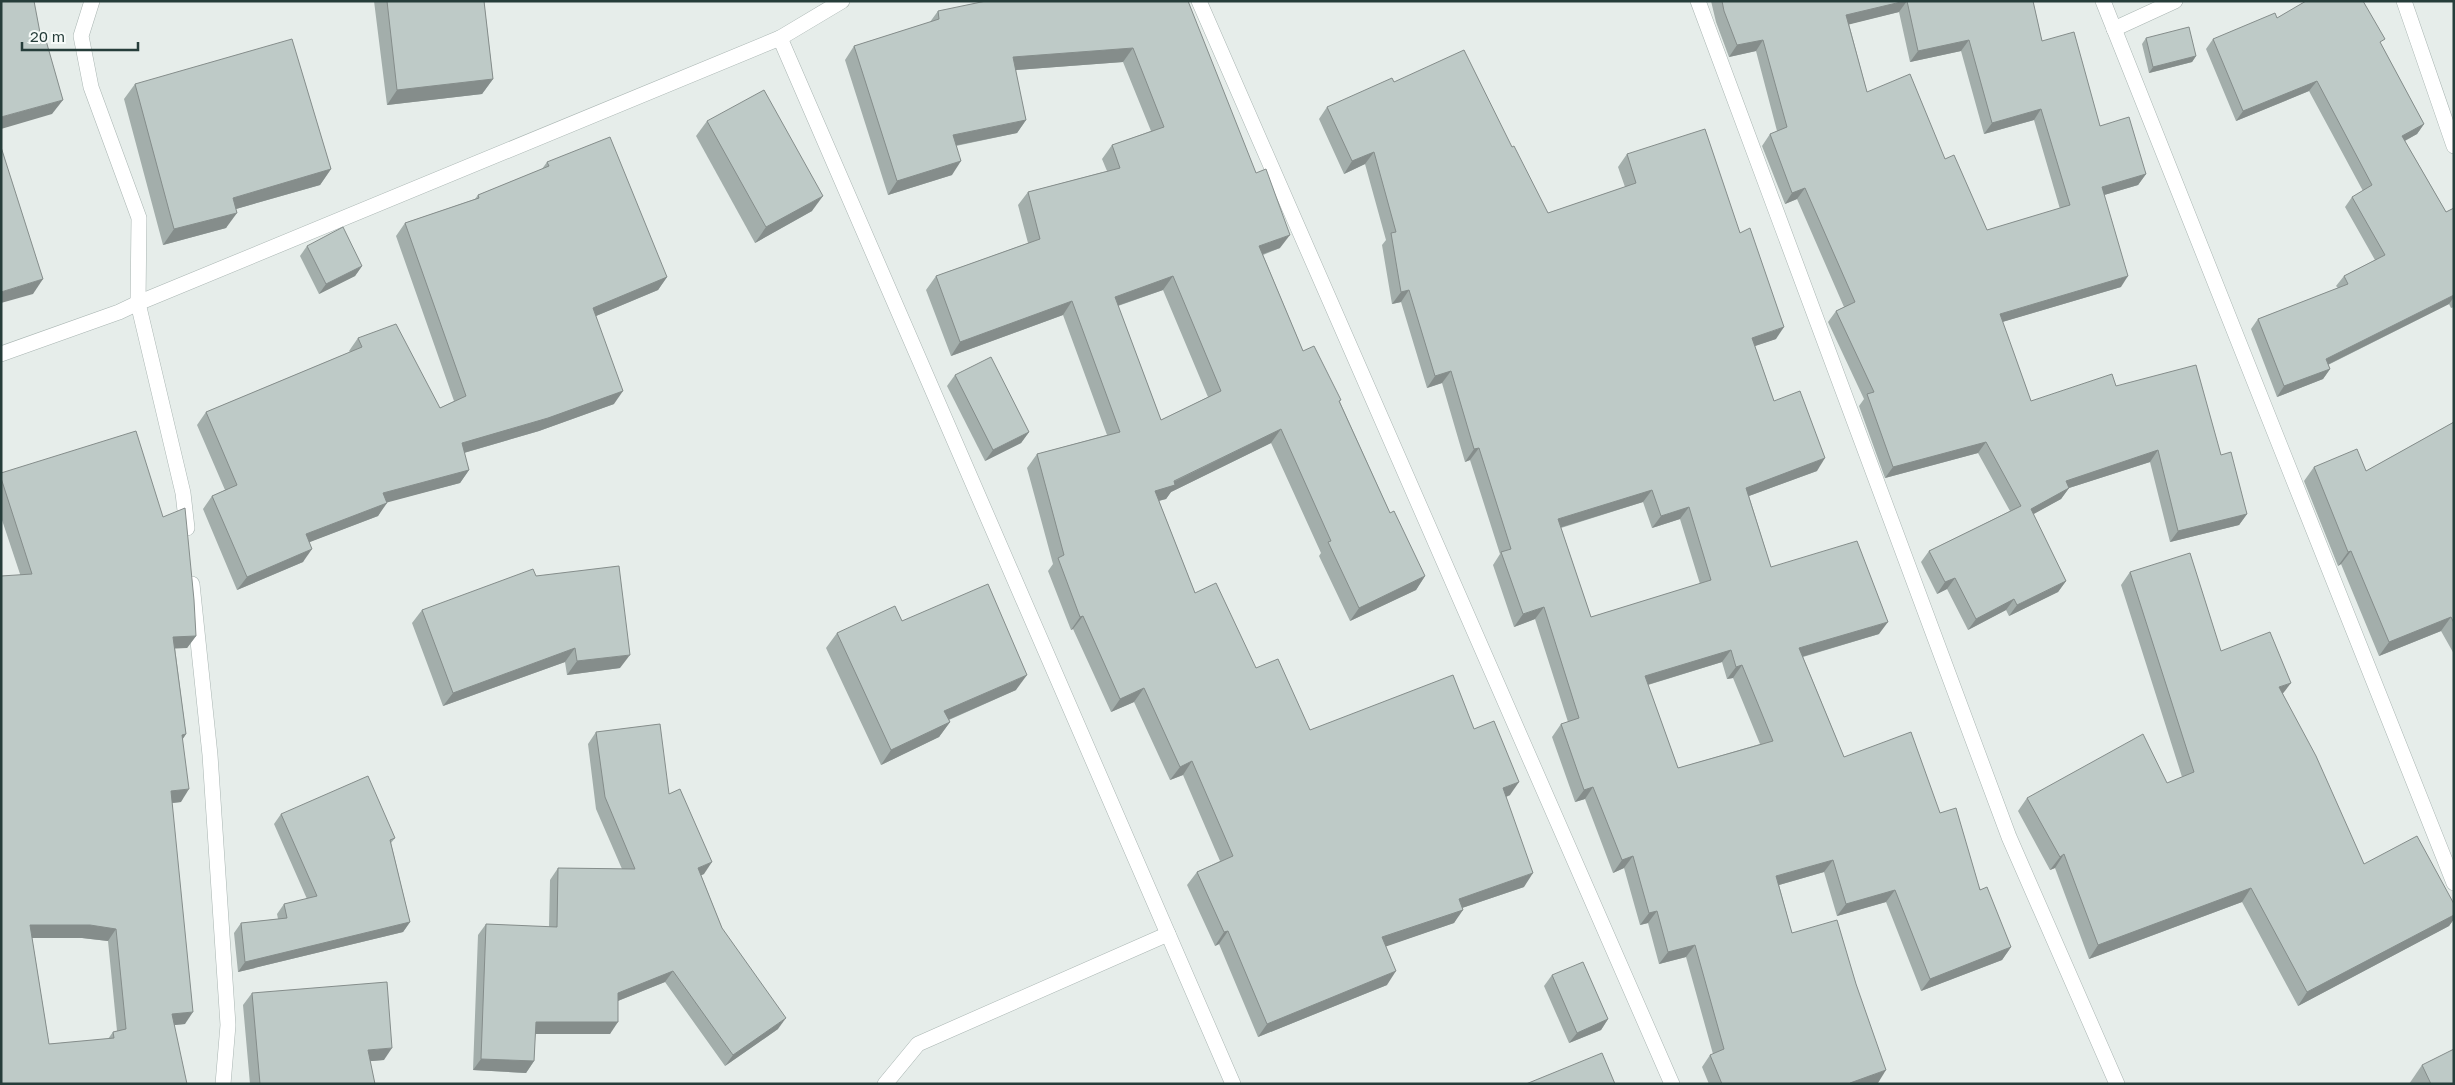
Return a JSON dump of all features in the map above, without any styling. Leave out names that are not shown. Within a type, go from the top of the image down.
[{"type":"street","points":[[92,1],[81,36],[91,87],[139,218],[138,302],[183,492],[188,541]]},
{"type":"street","points":[[1,354],[119,312],[138,302],[780,38],[842,1]]},
{"type":"street","points":[[1199,1],[1672,1084]]},
{"type":"street","points":[[1698,1],[2009,836],[2118,1084]]},
{"type":"street","points":[[2103,1],[2454,884]]},
{"type":"street","points":[[2114,29],[2175,1]]},
{"type":"street","points":[[2404,1],[2415,28],[2443,120],[2454,146]]},
{"type":"street","points":[[780,38],[1233,1084]]},
{"type":"street","points":[[191,570],[210,755],[228,1025],[223,1084]]},
{"type":"street","points":[[885,1084],[918,1044],[1168,934]]},
{"type":"building","points":[[1,1],[34,1],[41,38],[45,37],[63,100],[1,117]]},
{"type":"building","points":[[387,1],[484,1],[493,79],[397,90]]},
{"type":"building","points":[[986,1],[1188,1],[1256,173],[1266,169],[1290,235],[1259,246],[1303,351],[1314,346],[1341,400],[1339,401],[1390,513],[1394,511],[1425,576],[1359,608],[1328,542],[1331,541],[1281,429],[1174,481],[1175,485],[1155,491],[1195,593],[1216,583],[1256,668],[1278,659],[1310,730],[1453,675],[1474,729],[1494,721],[1519,782],[1503,788],[1533,873],[1459,899],[1463,910],[1382,937],[1396,971],[1267,1024],[1228,931],[1224,932],[1197,872],[1233,856],[1192,761],[1180,767],[1144,688],[1120,699],[1083,616],[1080,617],[1058,558],[1064,555],[1037,454],[1120,432],[1072,301],[960,342],[936,276],[1040,239],[1028,192],[1120,168],[1112,145],[1164,127],[1133,48],[1013,57],[1026,120],[953,135],[961,161],[897,181],[854,46],[939,19],[938,11]],"holes":[[[1173,276],[1221,391],[1161,420],[1115,297]]]},
{"type":"building","points":[[1722,1],[1905,1],[1846,15],[1867,92],[1910,74],[1945,159],[1954,155],[1987,230],[2070,205],[2041,109],[1992,123],[1969,40],[1918,51],[1907,1],[2033,1],[2042,41],[2074,32],[2100,126],[2129,117],[2146,174],[2102,187],[2128,276],[2000,314],[2031,401],[2112,374],[2116,386],[2196,365],[2221,455],[2231,452],[2247,514],[2178,531],[2158,450],[2066,481],[2069,488],[2031,509],[2066,581],[2017,605],[2014,599],[1976,619],[1955,578],[1945,582],[1929,551],[2021,506],[1986,442],[1893,467],[1867,394],[1874,392],[1836,311],[1855,302],[1805,188],[1792,193],[1770,134],[1787,127],[1763,40],[1737,45]]},
{"type":"building","points":[[2306,1],[2363,1],[2385,39],[2380,42],[2424,124],[2402,136],[2446,212],[2454,208],[2454,295],[2326,359],[2330,369],[2284,386],[2258,319],[2348,284],[2344,276],[2385,255],[2352,197],[2372,185],[2317,81],[2243,111],[2213,39],[2275,13],[2277,18]]},
{"type":"building","points":[[2189,27],[2196,56],[2153,67],[2146,38]]},
{"type":"building","points":[[292,39],[331,169],[233,198],[237,213],[174,229],[135,84]]},
{"type":"building","points":[[1464,50],[1512,147],[1514,146],[1548,213],[1636,183],[1627,154],[1705,129],[1740,233],[1750,228],[1784,327],[1752,338],[1774,401],[1800,391],[1825,458],[1746,488],[1771,567],[1857,541],[1888,622],[1799,648],[1844,757],[1911,732],[1940,813],[1956,808],[1980,890],[1987,887],[2011,947],[1930,979],[1895,890],[1846,904],[1833,860],[1776,876],[1792,933],[1837,920],[1856,984],[1886,1070],[1851,1084],[1722,1084],[1710,1055],[1724,1049],[1695,945],[1668,952],[1657,911],[1649,913],[1633,856],[1622,860],[1593,787],[1584,790],[1561,724],[1579,718],[1544,607],[1523,614],[1501,552],[1511,549],[1479,448],[1474,449],[1451,371],[1435,376],[1409,290],[1401,292],[1391,233],[1396,232],[1374,152],[1352,161],[1327,107],[1392,78],[1394,82]],"holes":[[[1652,490],[1661,516],[1689,507],[1711,580],[1591,617],[1558,519]],[[1731,650],[1736,667],[1742,665],[1773,741],[1678,768],[1645,676]]]},
{"type":"building","points":[[764,90],[823,196],[766,227],[707,121]]},
{"type":"building","points":[[610,137],[667,277],[593,308],[623,391],[548,418],[462,443],[469,470],[383,493],[387,503],[306,534],[312,549],[247,577],[212,496],[237,485],[206,412],[362,347],[358,338],[396,324],[440,408],[466,396],[405,223],[479,198],[478,195],[549,166],[547,162]]},
{"type":"building","points":[[1,147],[43,279],[1,292]]},
{"type":"building","points":[[343,227],[362,266],[326,284],[307,246]]},
{"type":"building","points":[[991,357],[1029,432],[993,450],[955,375]]},
{"type":"building","points":[[2454,422],[2454,623],[2451,617],[2389,642],[2351,551],[2348,552],[2314,467],[2357,449],[2366,471]]},
{"type":"building","points":[[136,431],[163,517],[185,508],[196,636],[173,637],[186,734],[182,735],[189,789],[171,791],[193,1012],[172,1014],[187,1084],[1,1084],[1,576],[32,574],[1,473]],"holes":[[[30,925],[90,925],[116,929],[126,1029],[113,1032],[114,1038],[49,1044]]]},
{"type":"building","points":[[2190,553],[2221,651],[2270,632],[2291,683],[2279,687],[2316,756],[2364,864],[2417,836],[2454,904],[2454,915],[2307,992],[2251,888],[2098,945],[2064,854],[2060,857],[2027,798],[2143,734],[2167,783],[2194,772],[2130,572]]},
{"type":"building","points":[[619,566],[630,655],[577,661],[575,648],[453,693],[422,610],[533,569],[536,576]]},
{"type":"building","points":[[988,584],[1027,675],[944,711],[950,722],[891,750],[837,633],[895,606],[902,621]]},
{"type":"building","points":[[660,724],[669,794],[680,789],[712,862],[698,868],[722,928],[786,1018],[733,1055],[673,971],[618,993],[618,1022],[536,1022],[534,1061],[481,1059],[486,924],[557,927],[558,868],[635,869],[605,797],[596,732]]},
{"type":"building","points":[[368,776],[395,838],[390,840],[410,922],[245,962],[241,923],[287,918],[284,904],[317,896],[281,814]]},
{"type":"building","points":[[1583,962],[1608,1019],[1577,1033],[1552,975]]},
{"type":"building","points":[[387,982],[392,1048],[368,1050],[375,1084],[260,1084],[252,993]]},
{"type":"building","points":[[2454,1049],[2454,1084],[2431,1084],[2422,1065]]},
{"type":"building","points":[[1602,1053],[1615,1084],[1526,1084]]}]
